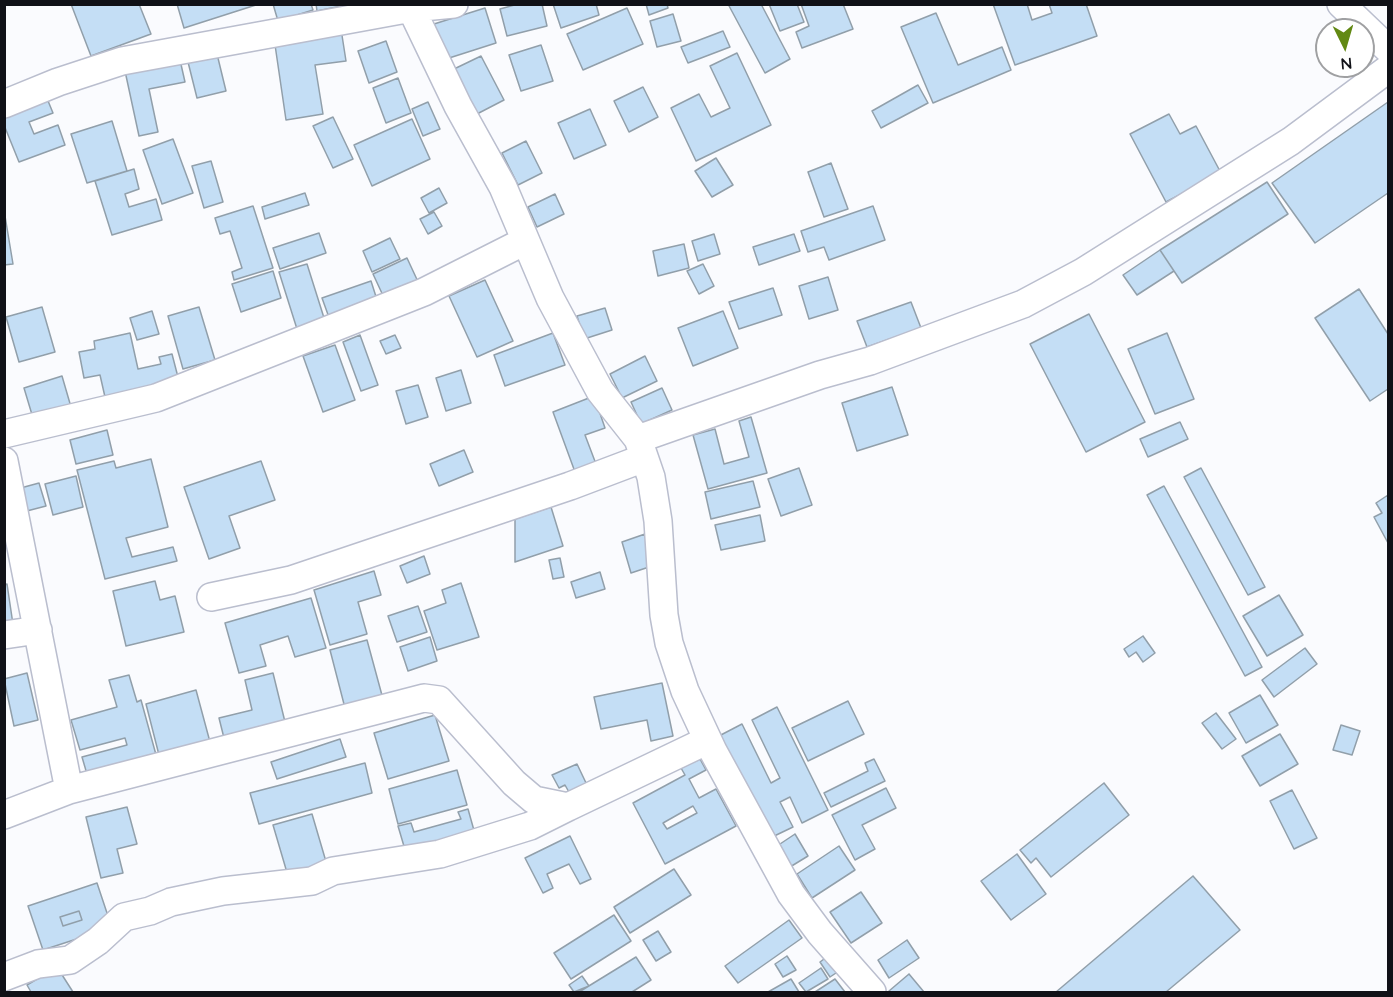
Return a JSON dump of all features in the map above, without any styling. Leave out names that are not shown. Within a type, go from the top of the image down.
[{"type":"street","points":[[4,104],[58,82],[122,61],[410,6],[454,4]]},
{"type":"street","points":[[1341,4],[1389,49]]},
{"type":"street","points":[[410,6],[458,106],[503,187],[550,298],[600,391],[641,449],[658,520],[664,615],[669,643],[685,691],[748,819],[791,894],[820,933],[872,993]]},
{"type":"street","points":[[211,597],[291,580],[570,486],[641,449],[820,375],[870,361],[1023,304],[1083,272],[1291,141],[1389,69]]},
{"type":"street","points":[[4,434],[156,398],[424,292],[525,241]]},
{"type":"street","points":[[4,460],[69,790]]},
{"type":"street","points":[[4,635],[38,630]]},
{"type":"street","points":[[4,815],[69,790],[424,698],[439,700],[514,783],[534,800],[568,807]]},
{"type":"street","points":[[4,977],[38,964],[70,960],[98,941],[124,917],[150,911],[171,902],[223,891],[312,881],[333,871],[440,854],[530,826],[708,740]]},
{"type":"building","points":[[71,4],[139,4],[151,34],[91,56]]},
{"type":"building","points":[[177,4],[259,4],[184,28]]},
{"type":"building","points":[[273,4],[311,4],[313,10],[278,21]]},
{"type":"building","points":[[316,4],[351,4],[317,11]]},
{"type":"building","points":[[518,4],[542,4],[547,26],[507,36],[500,9]]},
{"type":"building","points":[[553,4],[596,4],[599,15],[561,28]]},
{"type":"building","points":[[646,4],[667,4],[668,8],[649,15]]},
{"type":"building","points":[[728,4],[761,4],[790,59],[765,73]]},
{"type":"building","points":[[769,4],[797,4],[804,22],[780,31]]},
{"type":"building","points":[[801,4],[843,4],[853,29],[802,48],[796,32],[809,26]]},
{"type":"building","points":[[993,4],[1027,4],[1032,20],[1052,13],[1049,4],[1086,4],[1097,36],[1015,65]]},
{"type":"building","points":[[485,8],[496,43],[446,59],[434,24]]},
{"type":"building","points":[[627,8],[643,44],[583,70],[567,34]]},
{"type":"building","points":[[936,13],[958,65],[1002,47],[1011,70],[933,103],[901,27]]},
{"type":"building","points":[[673,14],[681,41],[657,47],[650,21]]},
{"type":"building","points":[[341,29],[346,61],[315,65],[323,114],[286,120],[274,38]]},
{"type":"building","points":[[723,31],[730,47],[688,63],[681,47]]},
{"type":"building","points":[[386,41],[397,72],[369,83],[358,51]]},
{"type":"building","points":[[541,45],[553,81],[521,91],[509,55]]},
{"type":"building","points":[[737,53],[771,125],[696,161],[671,108],[699,94],[711,117],[730,108],[710,66]]},
{"type":"building","points":[[217,54],[226,91],[197,98],[188,62]]},
{"type":"building","points":[[481,56],[504,100],[475,115],[452,70]]},
{"type":"building","points":[[180,60],[185,82],[149,89],[158,132],[139,136],[125,71]]},
{"type":"building","points":[[398,78],[411,113],[386,123],[373,88]]},
{"type":"building","points":[[918,85],[928,103],[881,128],[872,111]]},
{"type":"building","points":[[643,87],[658,117],[629,132],[614,101]]},
{"type":"building","points":[[46,96],[53,113],[29,122],[34,134],[58,125],[65,145],[19,162],[4,125],[4,111]]},
{"type":"building","points":[[428,102],[440,129],[423,136],[412,109]]},
{"type":"building","points":[[1388,102],[1388,193],[1315,243],[1272,183]]},
{"type":"building","points":[[590,109],[606,145],[574,159],[558,123]]},
{"type":"building","points":[[1169,114],[1180,134],[1196,126],[1221,173],[1166,202],[1130,134]]},
{"type":"building","points":[[333,117],[353,159],[333,168],[313,126]]},
{"type":"building","points":[[412,119],[430,159],[372,186],[354,145]]},
{"type":"building","points":[[112,121],[127,171],[87,183],[71,134]]},
{"type":"building","points":[[173,139],[193,193],[162,204],[143,150]]},
{"type":"building","points":[[526,141],[542,173],[518,185],[502,153]]},
{"type":"building","points":[[716,158],[733,185],[712,197],[695,171]]},
{"type":"building","points":[[211,161],[223,202],[204,208],[192,166]]},
{"type":"building","points":[[831,163],[848,209],[824,217],[808,172]]},
{"type":"building","points":[[134,169],[139,189],[125,194],[129,207],[156,199],[162,220],[112,235],[95,181]]},
{"type":"building","points":[[1267,182],[1288,214],[1182,283],[1160,250]]},
{"type":"building","points":[[439,188],[447,203],[429,213],[421,198]]},
{"type":"building","points":[[305,193],[309,205],[265,219],[262,207]]},
{"type":"building","points":[[555,194],[564,214],[537,227],[528,207]]},
{"type":"building","points":[[253,206],[273,268],[234,280],[232,272],[242,268],[230,231],[220,234],[215,218]]},
{"type":"building","points":[[873,206],[885,240],[829,260],[824,247],[808,252],[801,231]]},
{"type":"building","points":[[434,212],[442,226],[428,234],[420,219]]},
{"type":"building","points":[[4,216],[13,264],[4,265]]},
{"type":"building","points":[[319,233],[326,253],[280,269],[273,248]]},
{"type":"building","points":[[714,234],[720,254],[698,261],[692,241]]},
{"type":"building","points":[[794,234],[800,251],[759,265],[753,247]]},
{"type":"building","points":[[390,238],[400,259],[372,272],[363,251]]},
{"type":"building","points":[[684,244],[689,268],[658,276],[653,251]]},
{"type":"building","points":[[1160,250],[1174,271],[1137,295],[1123,275]]},
{"type":"building","points":[[407,258],[420,286],[386,302],[373,274]]},
{"type":"building","points":[[307,264],[325,321],[297,329],[279,272]]},
{"type":"building","points":[[703,264],[714,286],[699,294],[687,271]]},
{"type":"building","points":[[273,271],[281,298],[241,312],[232,284]]},
{"type":"building","points":[[828,277],[838,310],[809,319],[799,286]]},
{"type":"building","points":[[485,280],[513,341],[477,357],[449,296]]},
{"type":"building","points":[[371,281],[379,306],[331,323],[322,298]]},
{"type":"building","points":[[773,288],[782,315],[739,329],[729,302]]},
{"type":"building","points":[[1359,289],[1388,334],[1388,389],[1370,401],[1315,318]]},
{"type":"building","points":[[911,302],[921,328],[867,347],[857,321]]},
{"type":"building","points":[[42,307],[55,352],[19,362],[6,317]]},
{"type":"building","points":[[199,307],[215,360],[183,369],[168,316]]},
{"type":"building","points":[[605,308],[612,330],[584,339],[577,316]]},
{"type":"building","points":[[152,311],[159,334],[137,340],[130,318]]},
{"type":"building","points":[[723,311],[738,348],[693,366],[678,328]]},
{"type":"building","points":[[1089,314],[1145,422],[1086,452],[1030,344]]},
{"type":"building","points":[[130,333],[138,369],[161,364],[159,357],[172,354],[179,381],[105,397],[100,375],[84,378],[79,352],[95,349],[94,341]]},
{"type":"building","points":[[553,333],[565,365],[505,386],[494,355]]},
{"type":"building","points":[[1167,333],[1194,399],[1155,414],[1128,349]]},
{"type":"building","points":[[360,335],[378,385],[361,391],[343,342]]},
{"type":"building","points":[[395,335],[401,348],[386,354],[380,341]]},
{"type":"building","points":[[335,345],[355,400],[323,412],[303,356]]},
{"type":"building","points":[[645,356],[657,381],[622,398],[610,374]]},
{"type":"building","points":[[461,370],[471,403],[446,411],[436,378]]},
{"type":"building","points":[[62,376],[71,407],[33,418],[24,388]]},
{"type":"building","points":[[418,385],[428,417],[406,424],[396,391]]},
{"type":"building","points":[[892,387],[908,435],[857,451],[842,403]]},
{"type":"building","points":[[662,388],[672,410],[641,424],[631,402]]},
{"type":"building","points":[[594,396],[605,428],[585,435],[596,464],[575,472],[553,412]]},
{"type":"building","points":[[751,417],[767,473],[708,489],[693,435],[715,429],[724,464],[749,457],[739,421]]},
{"type":"building","points":[[1180,422],[1188,439],[1148,457],[1140,439]]},
{"type":"building","points":[[107,430],[113,455],[76,464],[70,440]]},
{"type":"building","points":[[464,450],[473,472],[439,486],[430,464]]},
{"type":"building","points":[[151,459],[168,527],[126,538],[132,557],[173,547],[177,561],[105,579],[77,470],[114,461],[116,468]]},
{"type":"building","points":[[261,461],[275,500],[229,516],[240,548],[209,559],[184,487]]},
{"type":"building","points":[[799,468],[812,505],[781,516],[768,479]]},
{"type":"building","points":[[1201,468],[1265,587],[1248,595],[1184,477]]},
{"type":"building","points":[[76,476],[83,507],[53,515],[45,484]]},
{"type":"building","points":[[753,481],[760,507],[711,519],[705,492]]},
{"type":"building","points":[[39,483],[46,506],[23,512],[17,489]]},
{"type":"building","points":[[1164,486],[1262,667],[1245,676],[1147,495]]},
{"type":"building","points":[[1388,495],[1388,543],[1374,517],[1382,513],[1376,503]]},
{"type":"building","points":[[551,507],[563,546],[515,562],[515,519]]},
{"type":"building","points":[[760,515],[765,541],[721,550],[715,525]]},
{"type":"building","points":[[645,534],[655,565],[631,573],[622,542]]},
{"type":"building","points":[[424,556],[430,574],[407,583],[400,566]]},
{"type":"building","points":[[560,558],[564,577],[553,579],[549,560]]},
{"type":"building","points":[[374,571],[381,595],[358,602],[367,634],[330,645],[314,590]]},
{"type":"building","points":[[600,572],[605,589],[576,598],[571,582]]},
{"type":"building","points":[[155,581],[160,600],[175,596],[184,632],[126,646],[113,591]]},
{"type":"building","points":[[461,583],[479,637],[437,650],[424,611],[446,603],[442,590]]},
{"type":"building","points":[[7,584],[14,631],[4,632],[4,585]]},
{"type":"building","points":[[1279,595],[1303,635],[1267,656],[1243,616]]},
{"type":"building","points":[[311,598],[326,648],[295,657],[288,636],[260,645],[266,666],[239,673],[225,623]]},
{"type":"building","points":[[418,606],[427,632],[397,642],[388,616]]},
{"type":"building","points":[[1143,636],[1155,653],[1143,662],[1136,652],[1129,657],[1124,649]]},
{"type":"building","points":[[430,637],[437,661],[408,671],[400,647]]},
{"type":"building","points":[[367,640],[383,699],[345,708],[330,650]]},
{"type":"building","points":[[1305,648],[1317,664],[1274,697],[1262,680]]},
{"type":"building","points":[[27,673],[38,720],[14,726],[4,679]]},
{"type":"building","points":[[273,673],[286,726],[225,742],[219,718],[252,710],[245,680]]},
{"type":"building","points":[[129,675],[137,702],[141,700],[158,762],[89,781],[82,757],[127,745],[125,738],[80,750],[71,720],[117,707],[109,680]]},
{"type":"building","points":[[662,683],[673,736],[651,741],[647,720],[601,729],[594,697]]},
{"type":"building","points":[[196,690],[210,742],[159,755],[146,704]]},
{"type":"building","points":[[1260,695],[1278,725],[1246,743],[1229,713]]},
{"type":"building","points":[[848,701],[864,734],[808,761],[792,728]]},
{"type":"building","points":[[777,707],[828,810],[802,823],[790,797],[780,802],[793,827],[768,839],[717,737],[742,724],[771,783],[780,778],[752,720]]},
{"type":"building","points":[[1216,713],[1236,739],[1222,749],[1202,723]]},
{"type":"building","points":[[435,715],[449,761],[388,779],[374,733]]},
{"type":"building","points":[[1341,725],[1360,731],[1352,755],[1333,750]]},
{"type":"building","points":[[1280,734],[1298,764],[1260,786],[1242,756]]},
{"type":"building","points":[[340,739],[346,757],[277,779],[271,762]]},
{"type":"building","points":[[700,759],[706,770],[689,779],[699,798],[716,789],[736,826],[665,864],[633,803],[685,775],[681,768]],"holes":[[[693,806],[697,813],[667,829],[663,823]]]},
{"type":"building","points":[[874,759],[885,781],[831,807],[824,793],[868,771],[865,763]]},
{"type":"building","points":[[365,763],[372,793],[259,824],[250,793]]},
{"type":"building","points":[[577,764],[587,785],[570,794],[565,785],[559,788],[552,775]]},
{"type":"building","points":[[457,770],[467,805],[398,824],[389,789]]},
{"type":"building","points":[[1104,783],[1129,815],[1051,877],[1036,858],[1031,863],[1020,850]]},
{"type":"building","points":[[886,788],[896,808],[862,825],[875,849],[855,860],[832,815]]},
{"type":"building","points":[[1292,790],[1317,838],[1294,849],[1270,801]]},
{"type":"building","points":[[127,807],[137,844],[117,849],[123,873],[101,878],[86,817]]},
{"type":"building","points":[[468,809],[475,834],[406,853],[398,826],[411,823],[414,832],[461,819],[458,812]]},
{"type":"building","points":[[312,814],[327,865],[288,876],[273,825]]},
{"type":"building","points":[[795,834],[808,856],[790,867],[777,846]]},
{"type":"building","points":[[570,836],[591,879],[580,884],[569,864],[547,874],[553,888],[543,893],[525,858]]},
{"type":"building","points":[[839,846],[855,870],[812,898],[797,874]]},
{"type":"building","points":[[1017,854],[1046,894],[1011,920],[981,881]]},
{"type":"building","points":[[674,869],[691,895],[630,933],[614,907]]},
{"type":"building","points":[[1193,876],[1240,930],[1166,992],[1056,992]]},
{"type":"building","points":[[97,883],[108,916],[92,934],[43,950],[28,906]],"holes":[[[79,911],[82,920],[63,926],[60,917]]]},
{"type":"building","points":[[861,892],[882,923],[851,943],[830,912]]},
{"type":"building","points":[[79,911],[82,920],[63,926],[60,917]]},
{"type":"building","points":[[614,915],[631,941],[571,979],[554,953]]},
{"type":"building","points":[[789,920],[802,938],[738,983],[725,966]]},
{"type":"building","points":[[658,931],[671,952],[656,961],[643,940]]},
{"type":"building","points":[[907,940],[919,958],[889,978],[878,960]]},
{"type":"building","points":[[787,956],[796,970],[783,977],[775,964]]},
{"type":"building","points":[[828,956],[839,971],[830,977],[820,962]]},
{"type":"building","points":[[636,957],[651,980],[632,992],[579,992]]},
{"type":"building","points":[[57,967],[73,992],[31,992],[27,985]]},
{"type":"building","points":[[821,968],[828,979],[806,992],[799,983]]},
{"type":"building","points":[[909,974],[924,992],[889,991]]},
{"type":"building","points":[[582,976],[589,986],[574,992],[569,985]]},
{"type":"building","points":[[791,979],[799,992],[768,992]]},
{"type":"building","points":[[835,979],[845,992],[815,992]]}]
